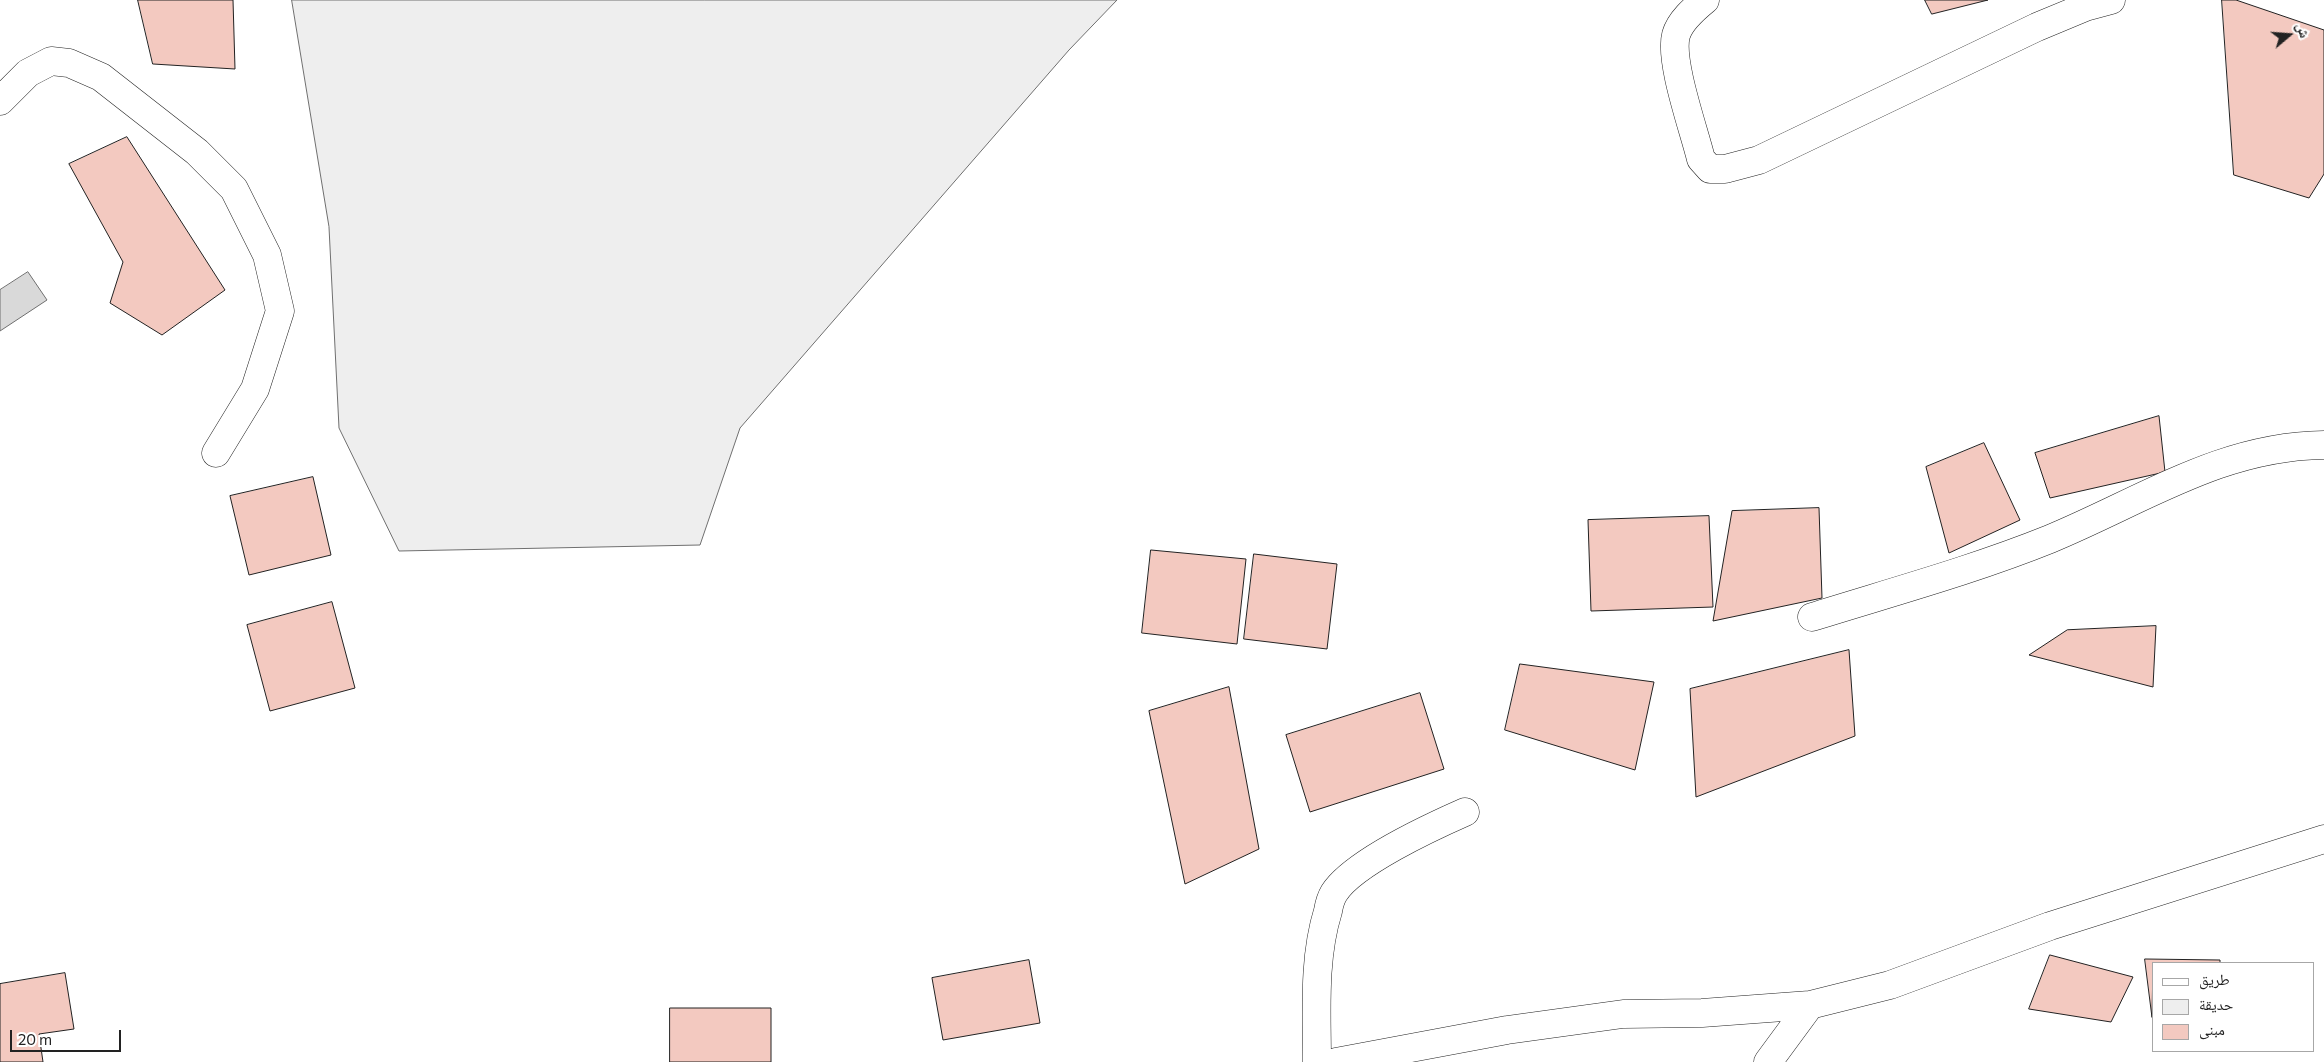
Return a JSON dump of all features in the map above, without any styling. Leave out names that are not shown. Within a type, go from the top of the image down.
[{"type":"street","points":[[1705,0],[1690,13],[1676,34],[1675,58],[1701,159],[1710,169],[1725,169],[1760,160],[2037,27],[2085,7],[2111,0]]},
{"type":"street","points":[[0,101],[28,73],[50,61],[69,63],[101,77],[197,152],[234,189],[267,255],[280,311],[255,389],[216,453]]},
{"type":"street","points":[[1812,617],[1951,574],[2049,539],[2212,465],[2259,451],[2324,445]]},
{"type":"street","points":[[1317,1062],[1317,972],[1323,927],[1333,893],[1358,868],[1426,830],[1465,812]]},
{"type":"street","points":[[1336,1062],[1516,1029],[1623,1014],[1711,1013],[1810,1005],[1890,985],[2050,926],[2324,840]]},
{"type":"street","points":[[1768,1062],[1810,1005]]},
{"type":"green space","points":[[292,0],[1117,0],[1069,50],[740,428],[700,545],[399,551],[339,428],[329,227]]},
{"type":"shaded area","points":[[28,272],[47,300],[0,331],[0,290]]},
{"type":"building","points":[[138,0],[233,0],[235,69],[153,64]]},
{"type":"building","points":[[1925,0],[1988,0],[1932,14]]},
{"type":"building","points":[[2222,0],[2236,0],[2324,30],[2324,174],[2309,198],[2234,175]]},
{"type":"building","points":[[127,137],[225,290],[162,335],[110,303],[123,262],[69,164]]},
{"type":"building","points":[[2159,416],[2165,472],[2050,498],[2035,453]]},
{"type":"building","points":[[1984,443],[2020,520],[1949,553],[1926,467]]},
{"type":"building","points":[[313,477],[331,555],[249,575],[230,496]]},
{"type":"building","points":[[1819,508],[1822,598],[1713,621],[1732,511]]},
{"type":"building","points":[[1709,516],[1713,607],[1591,611],[1588,520]]},
{"type":"building","points":[[1151,550],[1246,559],[1237,644],[1142,633]]},
{"type":"building","points":[[1254,554],[1337,564],[1327,649],[1244,639]]},
{"type":"building","points":[[332,602],[355,688],[270,711],[247,625]]},
{"type":"building","points":[[2156,626],[2153,687],[2029,655],[2067,630]]},
{"type":"building","points":[[1849,650],[1855,736],[1696,797],[1690,689]]},
{"type":"building","points":[[1520,664],[1654,682],[1635,770],[1505,730]]},
{"type":"building","points":[[1229,687],[1259,849],[1185,884],[1149,711]]},
{"type":"building","points":[[1420,693],[1444,769],[1310,812],[1286,735]]},
{"type":"building","points":[[2050,955],[2133,977],[2111,1022],[2029,1009]]},
{"type":"building","points":[[2145,959],[2220,960],[2220,962],[2152,962],[2152,1017]]},
{"type":"building","points":[[1029,960],[1040,1023],[943,1040],[932,978]]},
{"type":"building","points":[[65,973],[74,1029],[39,1034],[43,1062],[0,1062],[0,984]]},
{"type":"building","points":[[670,1008],[771,1008],[771,1062],[670,1062]]}]
